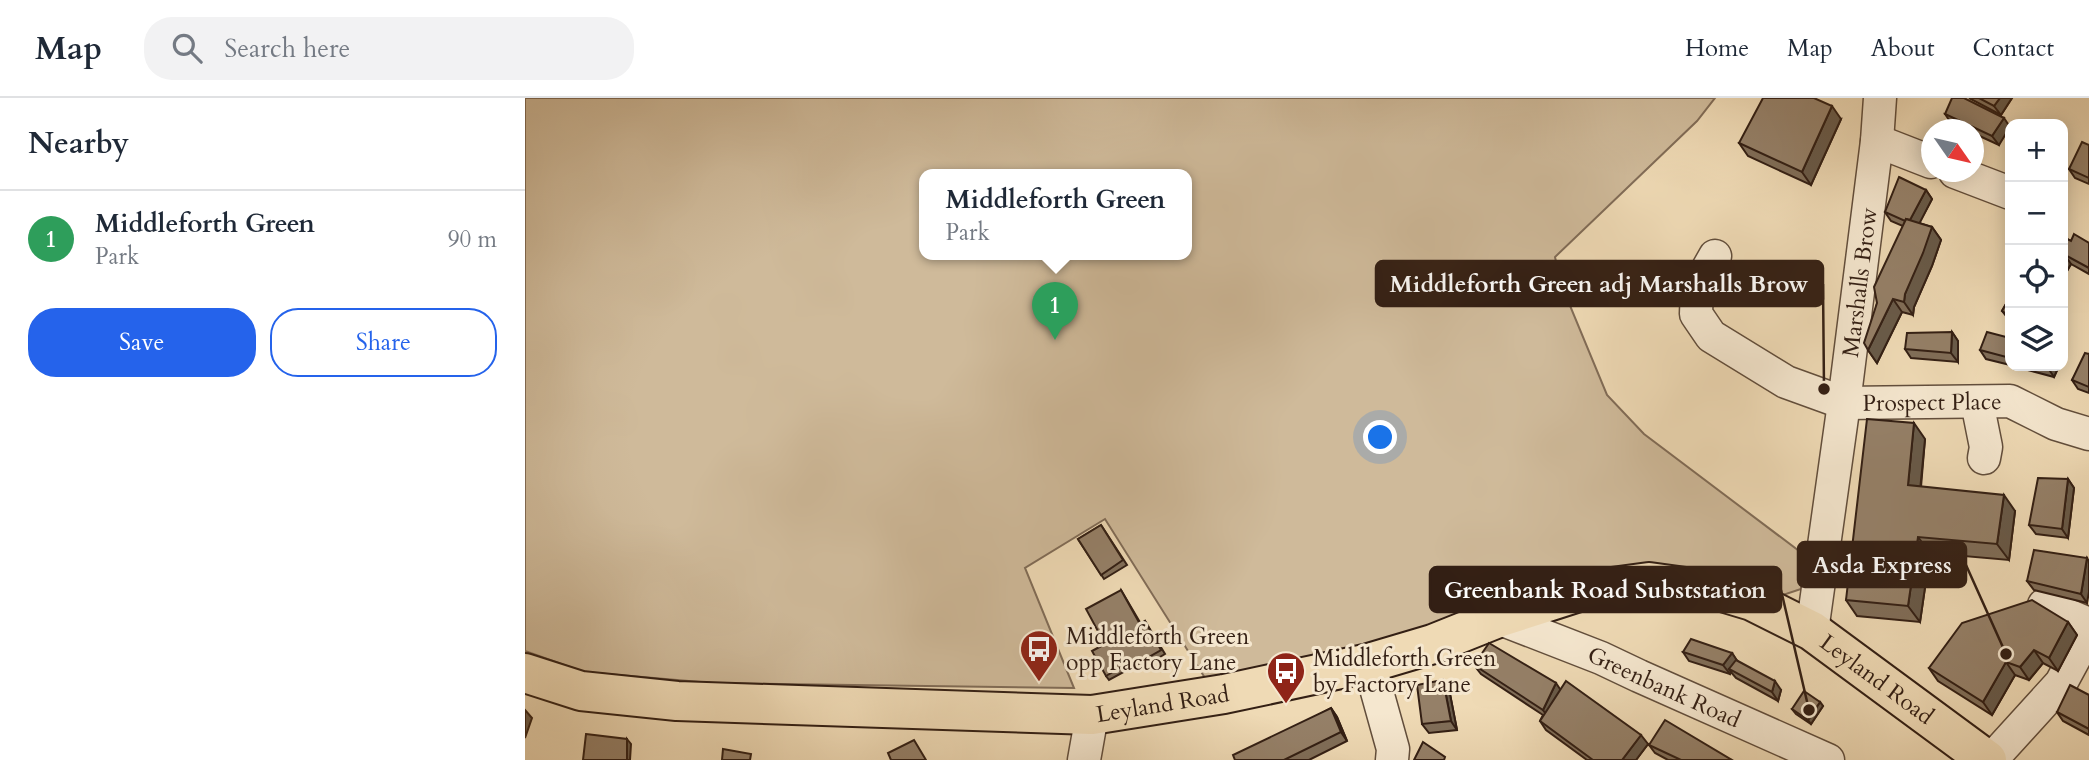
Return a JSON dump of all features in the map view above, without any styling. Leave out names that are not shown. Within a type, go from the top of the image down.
[{"type":"main road","name":"Leyland Road","points":[[525,674],[581,691],[677,701],[1092,715],[1224,694],[1369,663],[1433,644],[1498,618],[1582,591],[1649,582],[1722,592],[1752,601],[1812,631],[1989,760]]},
{"type":"street","name":"Marshalls Brow","points":[[1812,631],[1844,403],[1880,98]]},
{"type":"street","points":[[1877,141],[1921,158]]},
{"type":"street","points":[[1981,182],[2005,191]]},
{"type":"street","points":[[1715,256],[1697,288],[1696,314],[1711,336],[1786,382],[1844,403]]},
{"type":"street","name":"Prospect Place","points":[[1844,403],[2010,401],[2056,424],[2089,434]]},
{"type":"street","points":[[1977,402],[1986,447],[1984,458]]},
{"type":"street","points":[[2044,605],[2089,624]]},
{"type":"street","name":"Greenbank Road","points":[[1498,618],[1601,658],[1828,760]]},
{"type":"street","points":[[1989,760],[2061,683],[2089,631]]},
{"type":"street","points":[[1369,663],[1393,749],[1392,760]]},
{"type":"street","points":[[1084,760],[1092,715]]},
{"type":"shaded area","points":[[525,98],[1715,98],[1697,121],[1555,257],[1561,284],[1607,395],[1644,434],[1807,557],[1801,589],[1783,595],[1679,571],[1428,627],[1343,651],[1205,678],[1105,519],[1025,568],[1074,688],[712,683],[584,672],[525,651]]},
{"type":"building","points":[[1763,98],[1814,98],[1832,106],[1802,172],[1739,143]]},
{"type":"building","points":[[1952,98],[1964,98],[2004,118],[1992,136],[1984,132],[1984,119],[1956,119],[1945,114]]},
{"type":"building","points":[[1979,98],[2000,98],[1994,106]]},
{"type":"building","points":[[2082,142],[2089,145],[2089,178],[2069,169]]},
{"type":"building","points":[[1899,177],[1926,190],[1910,220],[1905,221],[1885,212]]},
{"type":"building","points":[[1906,219],[1932,227],[1904,302],[1893,299],[1868,350],[1864,343],[1877,303],[1874,287]]},
{"type":"building","points":[[2074,234],[2089,243],[2089,268],[2068,257],[2068,240],[2071,241]]},
{"type":"building","points":[[1952,332],[1951,353],[1905,349],[1907,333]]},
{"type":"building","points":[[1987,332],[2005,337],[2005,357],[1980,350]]},
{"type":"building","points":[[2085,353],[2089,354],[2089,387],[2072,380]]},
{"type":"building","points":[[1867,419],[1914,423],[1908,485],[2004,495],[1997,544],[1918,537],[1908,606],[1846,600]]},
{"type":"building","points":[[2038,478],[2068,479],[2062,529],[2029,525]]},
{"type":"building","points":[[1101,525],[1123,560],[1101,575],[1078,539]]},
{"type":"building","points":[[2034,550],[2087,558],[2081,594],[2027,581]]},
{"type":"building","points":[[1121,590],[1140,624],[1145,621],[1161,650],[1140,662],[1137,658],[1106,676],[1092,651],[1105,644],[1086,609]]},
{"type":"building","points":[[2032,600],[2068,622],[2049,658],[2034,650],[2020,667],[2006,662],[1983,702],[1929,668],[1962,623]]},
{"type":"building","points":[[1691,639],[1732,653],[1723,665],[1683,652]]},
{"type":"building","points":[[1489,643],[1556,683],[1543,710],[1474,665]]},
{"type":"building","points":[[1736,660],[1775,681],[1772,692],[1729,669]]},
{"type":"building","points":[[1443,680],[1451,721],[1422,724],[1417,685]]},
{"type":"building","points":[[1566,681],[1641,735],[1622,760],[1593,760],[1540,721]]},
{"type":"building","points":[[2070,685],[2089,695],[2089,729],[2057,712]]},
{"type":"building","points":[[1804,691],[1820,702],[1808,720],[1792,709]]},
{"type":"building","points":[[1331,708],[1341,732],[1284,760],[1235,760],[1233,755]]},
{"type":"building","points":[[1665,720],[1732,760],[1681,760],[1649,745]]},
{"type":"building","points":[[586,734],[627,739],[627,760],[583,760]]},
{"type":"building","points":[[914,740],[926,760],[891,760],[888,753]]},
{"type":"building","points":[[1423,742],[1445,757],[1444,760],[1414,760]]},
{"type":"building","points":[[723,749],[751,754],[750,760],[722,760]]},
{"type":"place","name":"Middleforth Green","points":[[1055,340]]},
{"type":"place","name":"Middleforth Green adj Marshalls Brow","points":[[1824,389]]},
{"type":"place","name":"Asda Express","points":[[2006,654]]},
{"type":"place","name":"Middleforth Green opp Factory Lane","points":[[1039,683]]},
{"type":"place","name":"Middleforth Green by Factory Lane","points":[[1286,705]]},
{"type":"place","name":"Greenbank Road Subststation","points":[[1809,710]]}]
